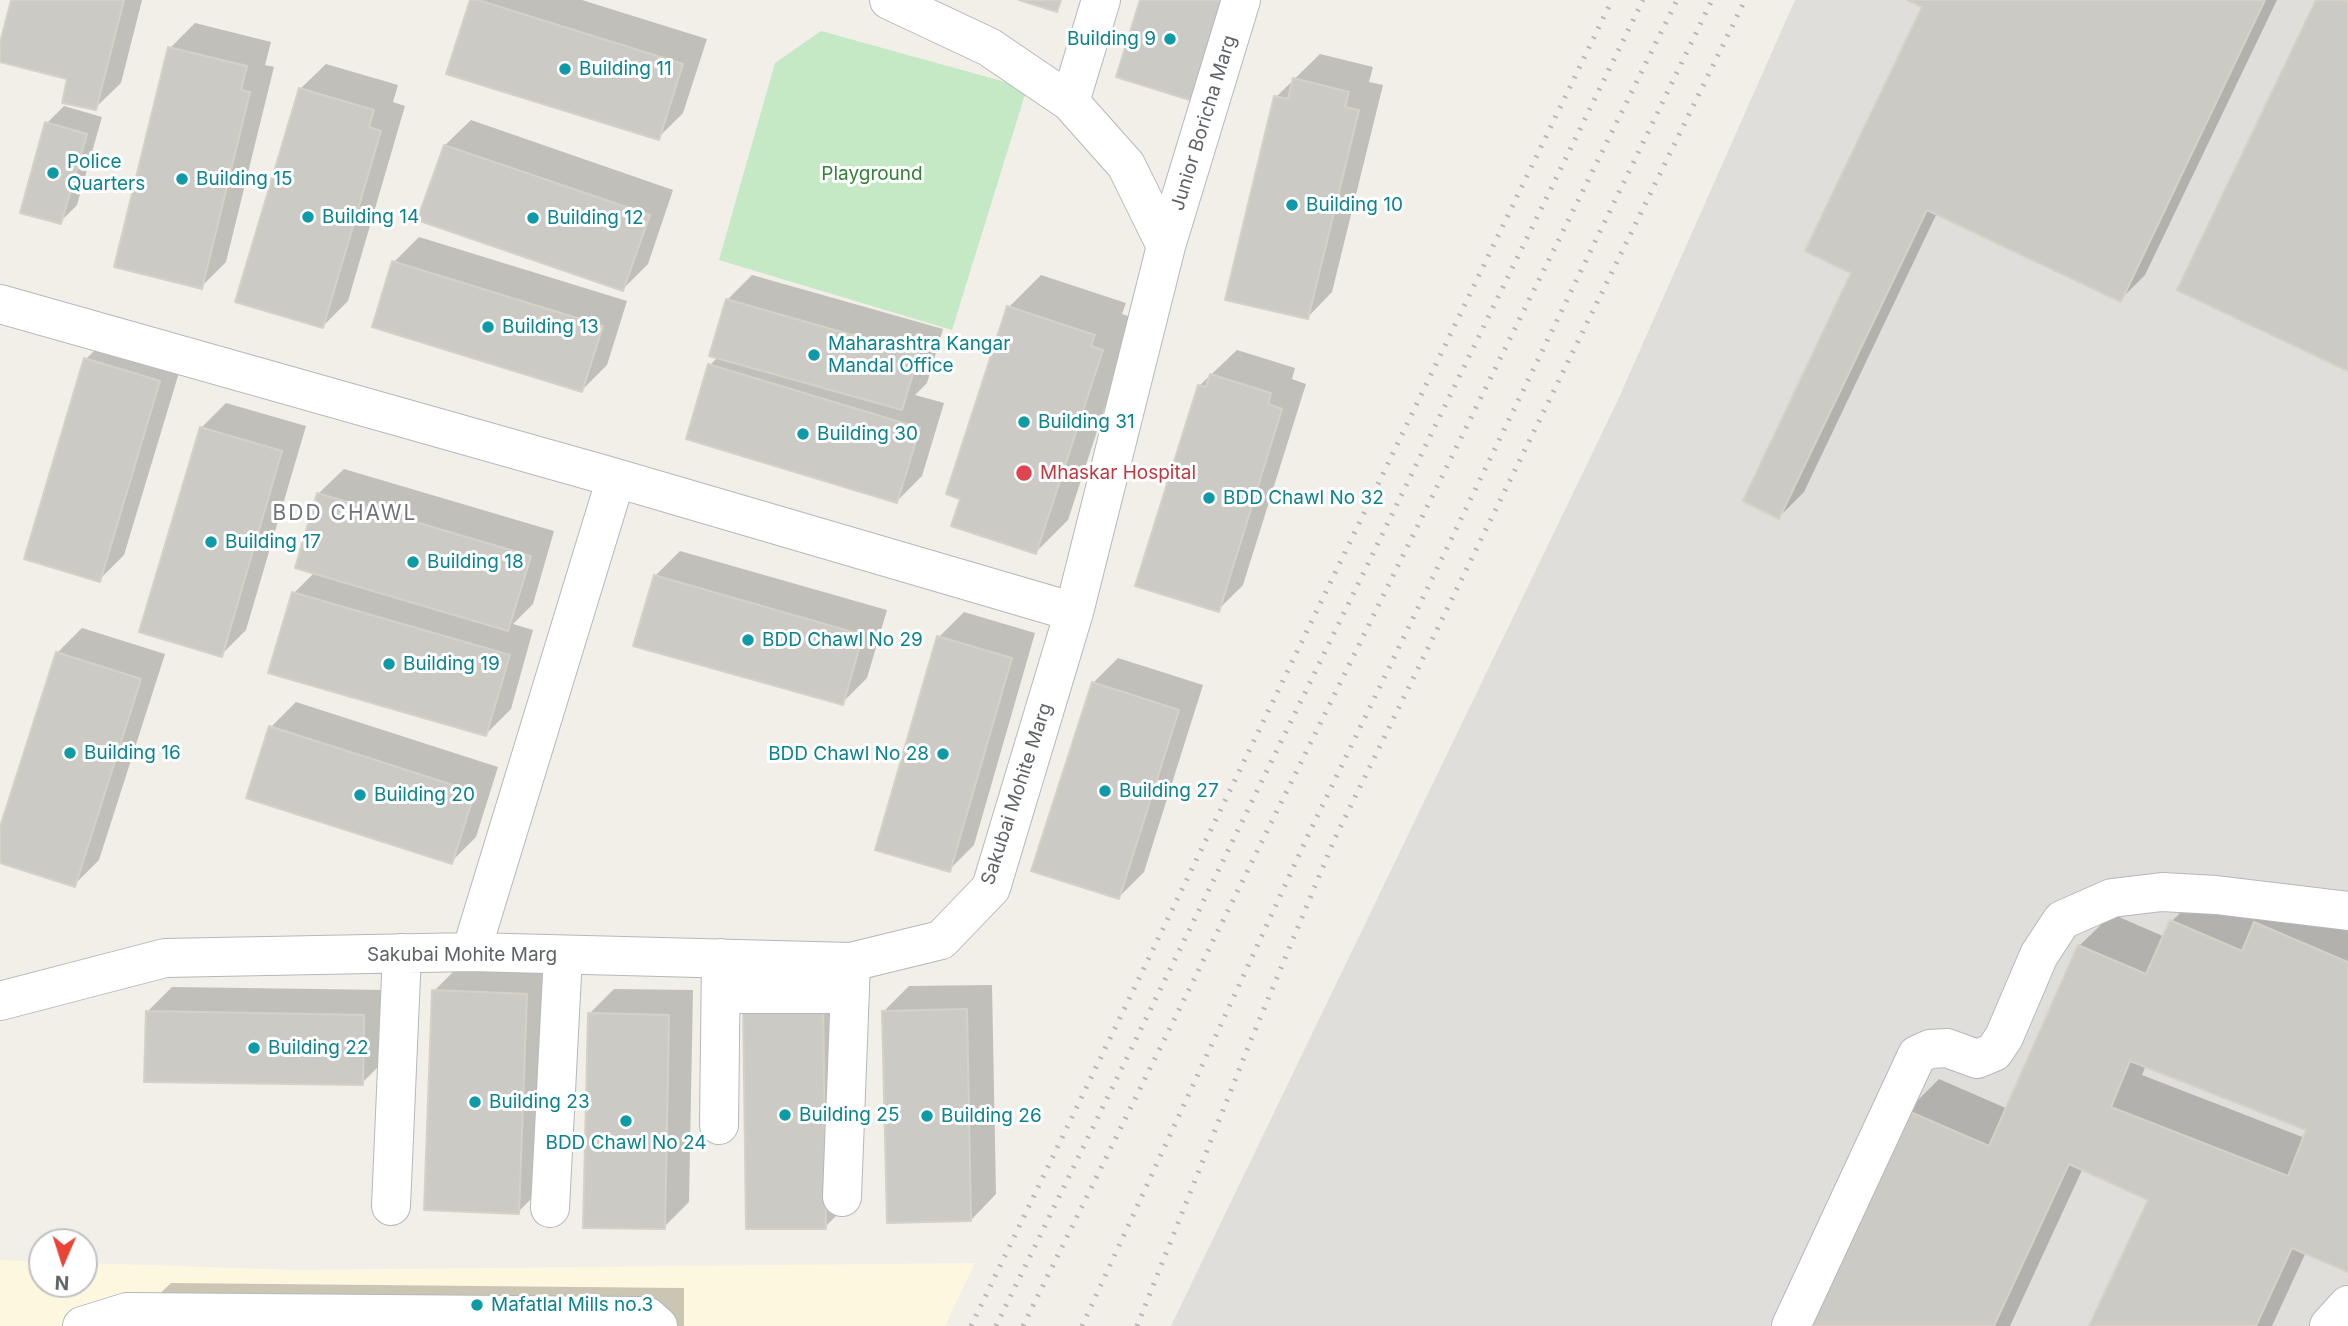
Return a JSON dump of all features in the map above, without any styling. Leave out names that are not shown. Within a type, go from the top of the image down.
[{"type":"street","points":[[889,0],[944,12],[989,47],[1070,102],[1126,165],[1166,246]]},
{"type":"street","points":[[1070,102],[1101,0]]},
{"type":"street","name":"Junior Boricha Marg","points":[[1166,246],[1241,0]]},
{"type":"street","name":"Sakubai Mohite Marg","points":[[0,1001],[165,958],[471,952],[563,955],[721,976],[850,978],[941,940],[991,888],[1074,612],[1166,246]]},
{"type":"street","points":[[0,304],[616,478],[1074,612]]},
{"type":"street","points":[[471,952],[616,478]]},
{"type":"street","points":[[1791,1326],[1917,1055],[1930,1049],[1947,1048],[1977,1059],[1994,1052],[2004,1037],[2039,956],[2062,920],[2112,898],[2162,892],[2229,896],[2348,911]]},
{"type":"street","points":[[391,1206],[402,953]]},
{"type":"street","points":[[550,1208],[563,955]]},
{"type":"street","points":[[719,1125],[721,976]]},
{"type":"street","points":[[842,1197],[850,978]]},
{"type":"street","points":[[2329,1326],[2348,1305]]},
{"type":"street","points":[[82,1326],[127,1312],[637,1316],[648,1317],[659,1326]]},
{"type":"shaded area","points":[[1795,0],[2348,0],[2348,1326],[1171,1326],[1617,402]]},
{"type":"shaded area","name":"Mafatlal Mills no.3","points":[[0,1260],[28,1261],[28,1298],[98,1298],[98,1263],[296,1270],[975,1263],[945,1326],[0,1326]]},
{"type":"green space","name":"Playground","points":[[821,31],[1027,88],[952,330],[719,260],[775,63]]},
{"type":"building","points":[[11,0],[124,0],[96,110],[62,103],[67,79],[0,62],[0,43]]},
{"type":"building","name":"Building 11","points":[[470,0],[478,0],[683,64],[659,140],[446,74]]},
{"type":"building","points":[[1019,0],[1061,0],[1057,12]]},
{"type":"building","name":"Building 9","points":[[1140,0],[1224,0],[1193,101],[1116,77]]},
{"type":"building","points":[[1907,0],[2265,0],[2121,302],[1927,210],[1779,519],[1743,501],[1851,273],[1805,251],[1922,7]]},
{"type":"building","points":[[2316,0],[2348,0],[2348,371],[2177,290]]},
{"type":"building","name":"Building 15","points":[[168,47],[247,66],[241,90],[250,92],[202,289],[114,267]]},
{"type":"building","name":"Building 10","points":[[1293,78],[1349,92],[1345,107],[1359,110],[1308,319],[1225,300],[1274,96],[1288,99]]},
{"type":"building","name":"Building 14","points":[[299,88],[374,110],[369,127],[381,131],[323,328],[235,302]]},
{"type":"building","name":"Police Quarters","points":[[45,122],[87,134],[61,224],[20,213]]},
{"type":"building","name":"Building 12","points":[[444,145],[650,215],[623,291],[417,220]]},
{"type":"building","name":"Building 13","points":[[392,261],[603,326],[582,392],[372,327]]},
{"type":"building","name":"Maharashtra Kangar Mandal Office","points":[[726,299],[919,354],[902,410],[709,356]]},
{"type":"building","name":"Building 31","points":[[1007,306],[1095,335],[1091,346],[1103,350],[1036,554],[951,526],[960,499],[946,494]]},
{"type":"building","points":[[84,358],[160,381],[100,582],[24,559]]},
{"type":"building","name":"Building 30","points":[[708,364],[920,428],[897,503],[686,439]]},
{"type":"building","name":"BDD Chawl No 32","points":[[1210,374],[1271,393],[1268,404],[1282,409],[1219,612],[1135,586],[1198,385],[1206,387]]},
{"type":"building","name":"Building 17","points":[[200,427],[282,451],[222,657],[139,632]]},
{"type":"building","name":"Building 18","points":[[317,493],[531,556],[508,631],[295,568]]},
{"type":"building","name":"BDD Chawl No 29","points":[[654,575],[863,635],[843,705],[633,646]]},
{"type":"building","name":"Building 19","points":[[292,592],[510,655],[486,736],[268,673]]},
{"type":"building","name":"BDD Chawl No 28","points":[[937,636],[1012,658],[950,872],[875,850]]},
{"type":"building","name":"Building 16","points":[[56,652],[141,679],[75,887],[0,863],[0,827]]},
{"type":"building","name":"Building 27","points":[[1092,682],[1179,710],[1119,899],[1031,871]]},
{"type":"building","name":"Building 20","points":[[269,726],[475,792],[452,864],[246,798]]},
{"type":"building","points":[[2170,920],[2242,951],[2254,922],[2348,962],[2348,1272],[2292,1248],[2256,1326],[2089,1326],[2148,1200],[2069,1164],[1994,1326],[1809,1326],[1906,1110],[1989,1146],[2078,945],[2146,974]],"holes":[[[2130,1061],[2306,1130],[2288,1176],[2111,1107]]]},
{"type":"building","name":"Building 23","points":[[432,990],[527,994],[519,1214],[424,1210]]},
{"type":"building","name":"Building 25","points":[[823,1001],[826,1229],[746,1229],[743,1002]]},
{"type":"building","name":"Building 26","points":[[967,1009],[971,1221],[887,1223],[882,1011]]},
{"type":"building","name":"Building 22","points":[[146,1011],[364,1015],[363,1085],[144,1082]]},
{"type":"building","name":"BDD Chawl No 24","points":[[588,1013],[669,1015],[665,1229],[583,1228]]},
{"type":"railway","points":[[971,1326],[1612,0]]},
{"type":"railway","points":[[996,1326],[1643,0]]},
{"type":"railway","points":[[1023,1326],[1677,0]]},
{"type":"railway","points":[[1082,1326],[1311,829],[1712,0]]},
{"type":"railway","points":[[1137,1326],[1335,838],[1745,0]]},
{"type":"place","name":"Building 9","points":[[1170,39]]},
{"type":"place","name":"Building 11","points":[[565,69]]},
{"type":"place","name":"Police Quarters","points":[[53,173]]},
{"type":"place","name":"Building 15","points":[[182,179]]},
{"type":"place","name":"Building 10","points":[[1292,205]]},
{"type":"place","name":"Building 14","points":[[308,217]]},
{"type":"place","name":"Building 12","points":[[533,218]]},
{"type":"place","name":"Building 13","points":[[488,327]]},
{"type":"place","name":"Maharashtra Kangar Mandal Office","points":[[814,355]]},
{"type":"place","name":"Building 31","points":[[1024,422]]},
{"type":"place","name":"Building 30","points":[[803,434]]},
{"type":"place","name":"Mhaskar Hospital","points":[[1024,473]]},
{"type":"place","name":"BDD Chawl No 32","points":[[1209,498]]},
{"type":"place","name":"Building 17","points":[[211,542]]},
{"type":"place","name":"Building 18","points":[[413,562]]},
{"type":"place","name":"BDD Chawl No 29","points":[[748,640]]},
{"type":"place","name":"Building 19","points":[[389,664]]},
{"type":"place","name":"Building 16","points":[[70,753]]},
{"type":"place","name":"BDD Chawl No 28","points":[[943,754]]},
{"type":"place","name":"Building 27","points":[[1105,791]]},
{"type":"place","name":"Building 20","points":[[360,795]]},
{"type":"place","name":"Building 22","points":[[254,1048]]},
{"type":"place","name":"Building 23","points":[[475,1102]]},
{"type":"place","name":"Building 25","points":[[785,1115]]},
{"type":"place","name":"Building 26","points":[[927,1116]]},
{"type":"place","name":"BDD Chawl No 24","points":[[626,1121]]},
{"type":"place","name":"Mafatlal Mills no.3","points":[[477,1305]]},
{"type":"district","name":"BDD CHAWL","points":[[345,514]]}]
